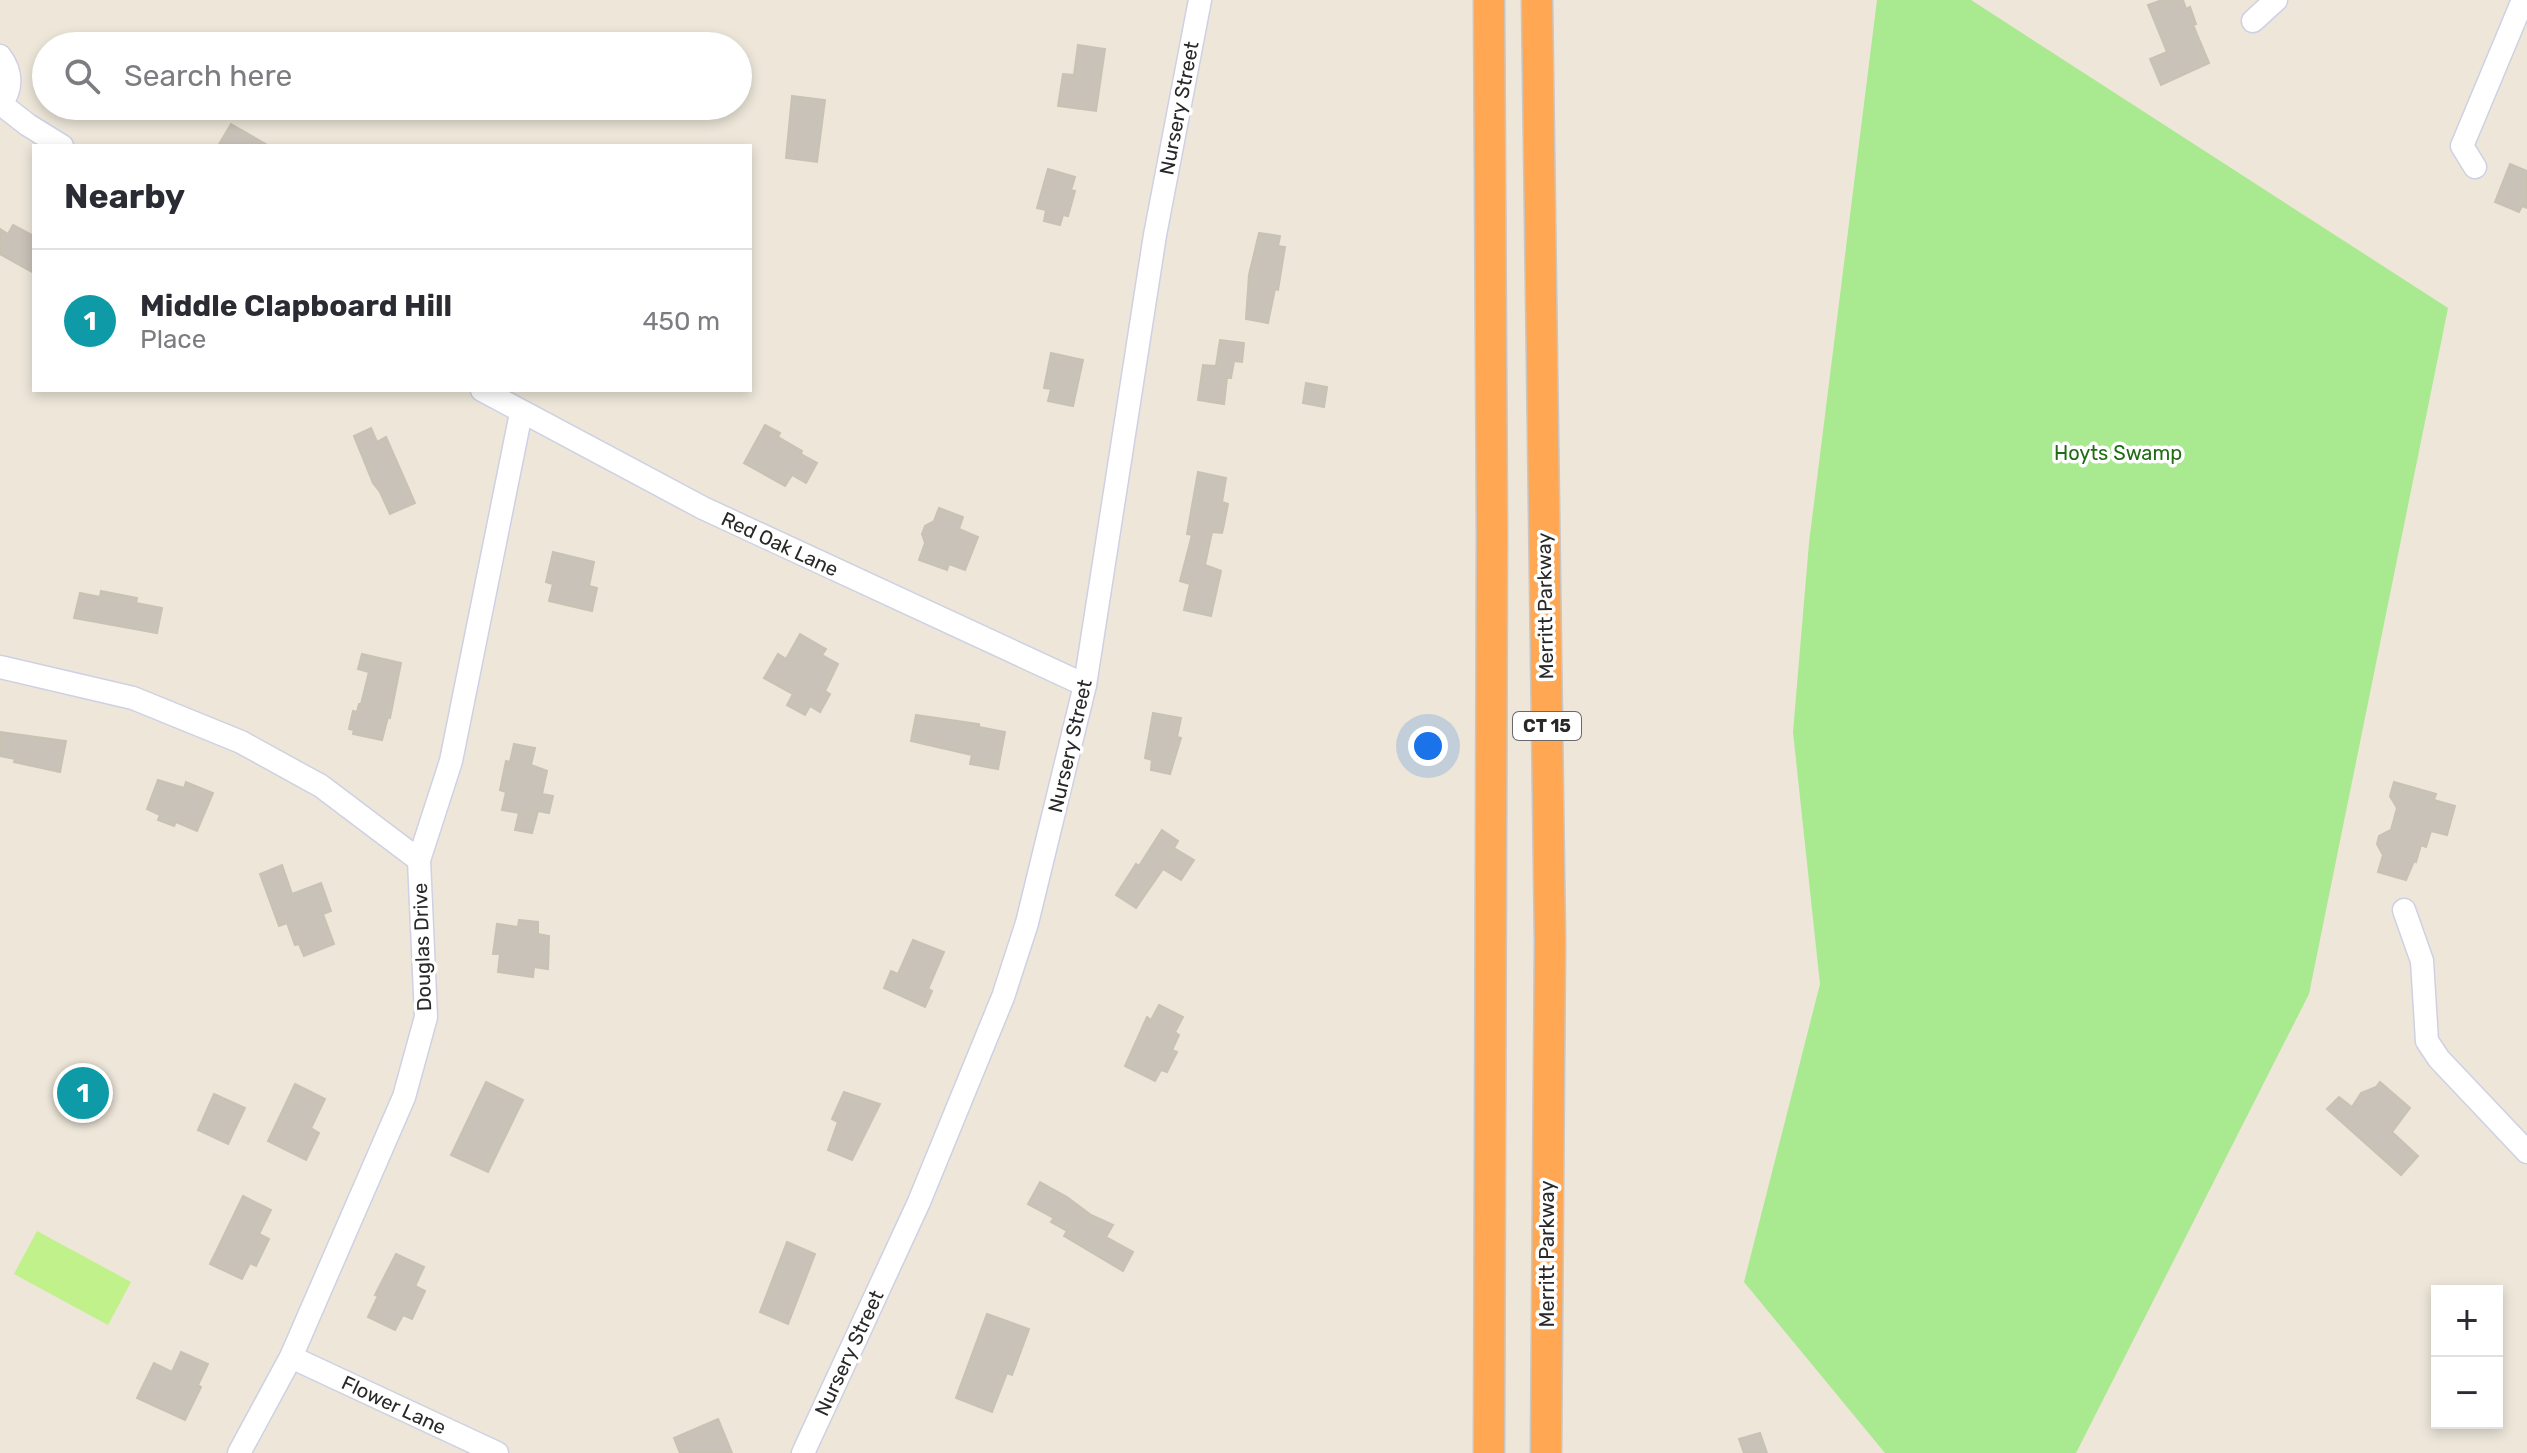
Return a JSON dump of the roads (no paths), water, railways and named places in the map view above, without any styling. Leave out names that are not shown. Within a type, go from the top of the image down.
[{"type":"highway","name":"CT 15","points":[[1489,0],[1492,534],[1489,1453]]},
{"type":"highway","name":"Merritt Parkway","points":[[1537,0],[1550,942],[1546,1453]]},
{"type":"street","name":"Nursery Street","points":[[803,1453],[919,1202],[1003,997],[1027,923],[1085,685],[1155,235],[1200,0]]},
{"type":"street","points":[[2253,21],[2276,0]]},
{"type":"street","points":[[2475,167],[2462,146],[2523,0]]},
{"type":"street","points":[[0,56],[7,66],[10,80],[8,93],[1,105],[59,144]]},
{"type":"street","name":"Red Oak Lane","points":[[485,392],[703,508],[1085,685]]},
{"type":"street","name":"Douglas Drive","points":[[239,1453],[291,1357],[404,1097],[426,1017],[419,860],[451,761],[521,413]]},
{"type":"street","points":[[0,667],[133,698],[241,742],[321,786],[419,860]]},
{"type":"street","points":[[2404,910],[2422,961],[2427,1041],[2439,1059],[2527,1152]]},
{"type":"street","name":"Flower Lane","points":[[291,1357],[497,1453]]},
{"type":"place","name":"Middle Clapboard Hill","points":[[83,1093]]},
{"type":"park label","name":"Hoyts Swamp","points":[[2118,453]]}]
